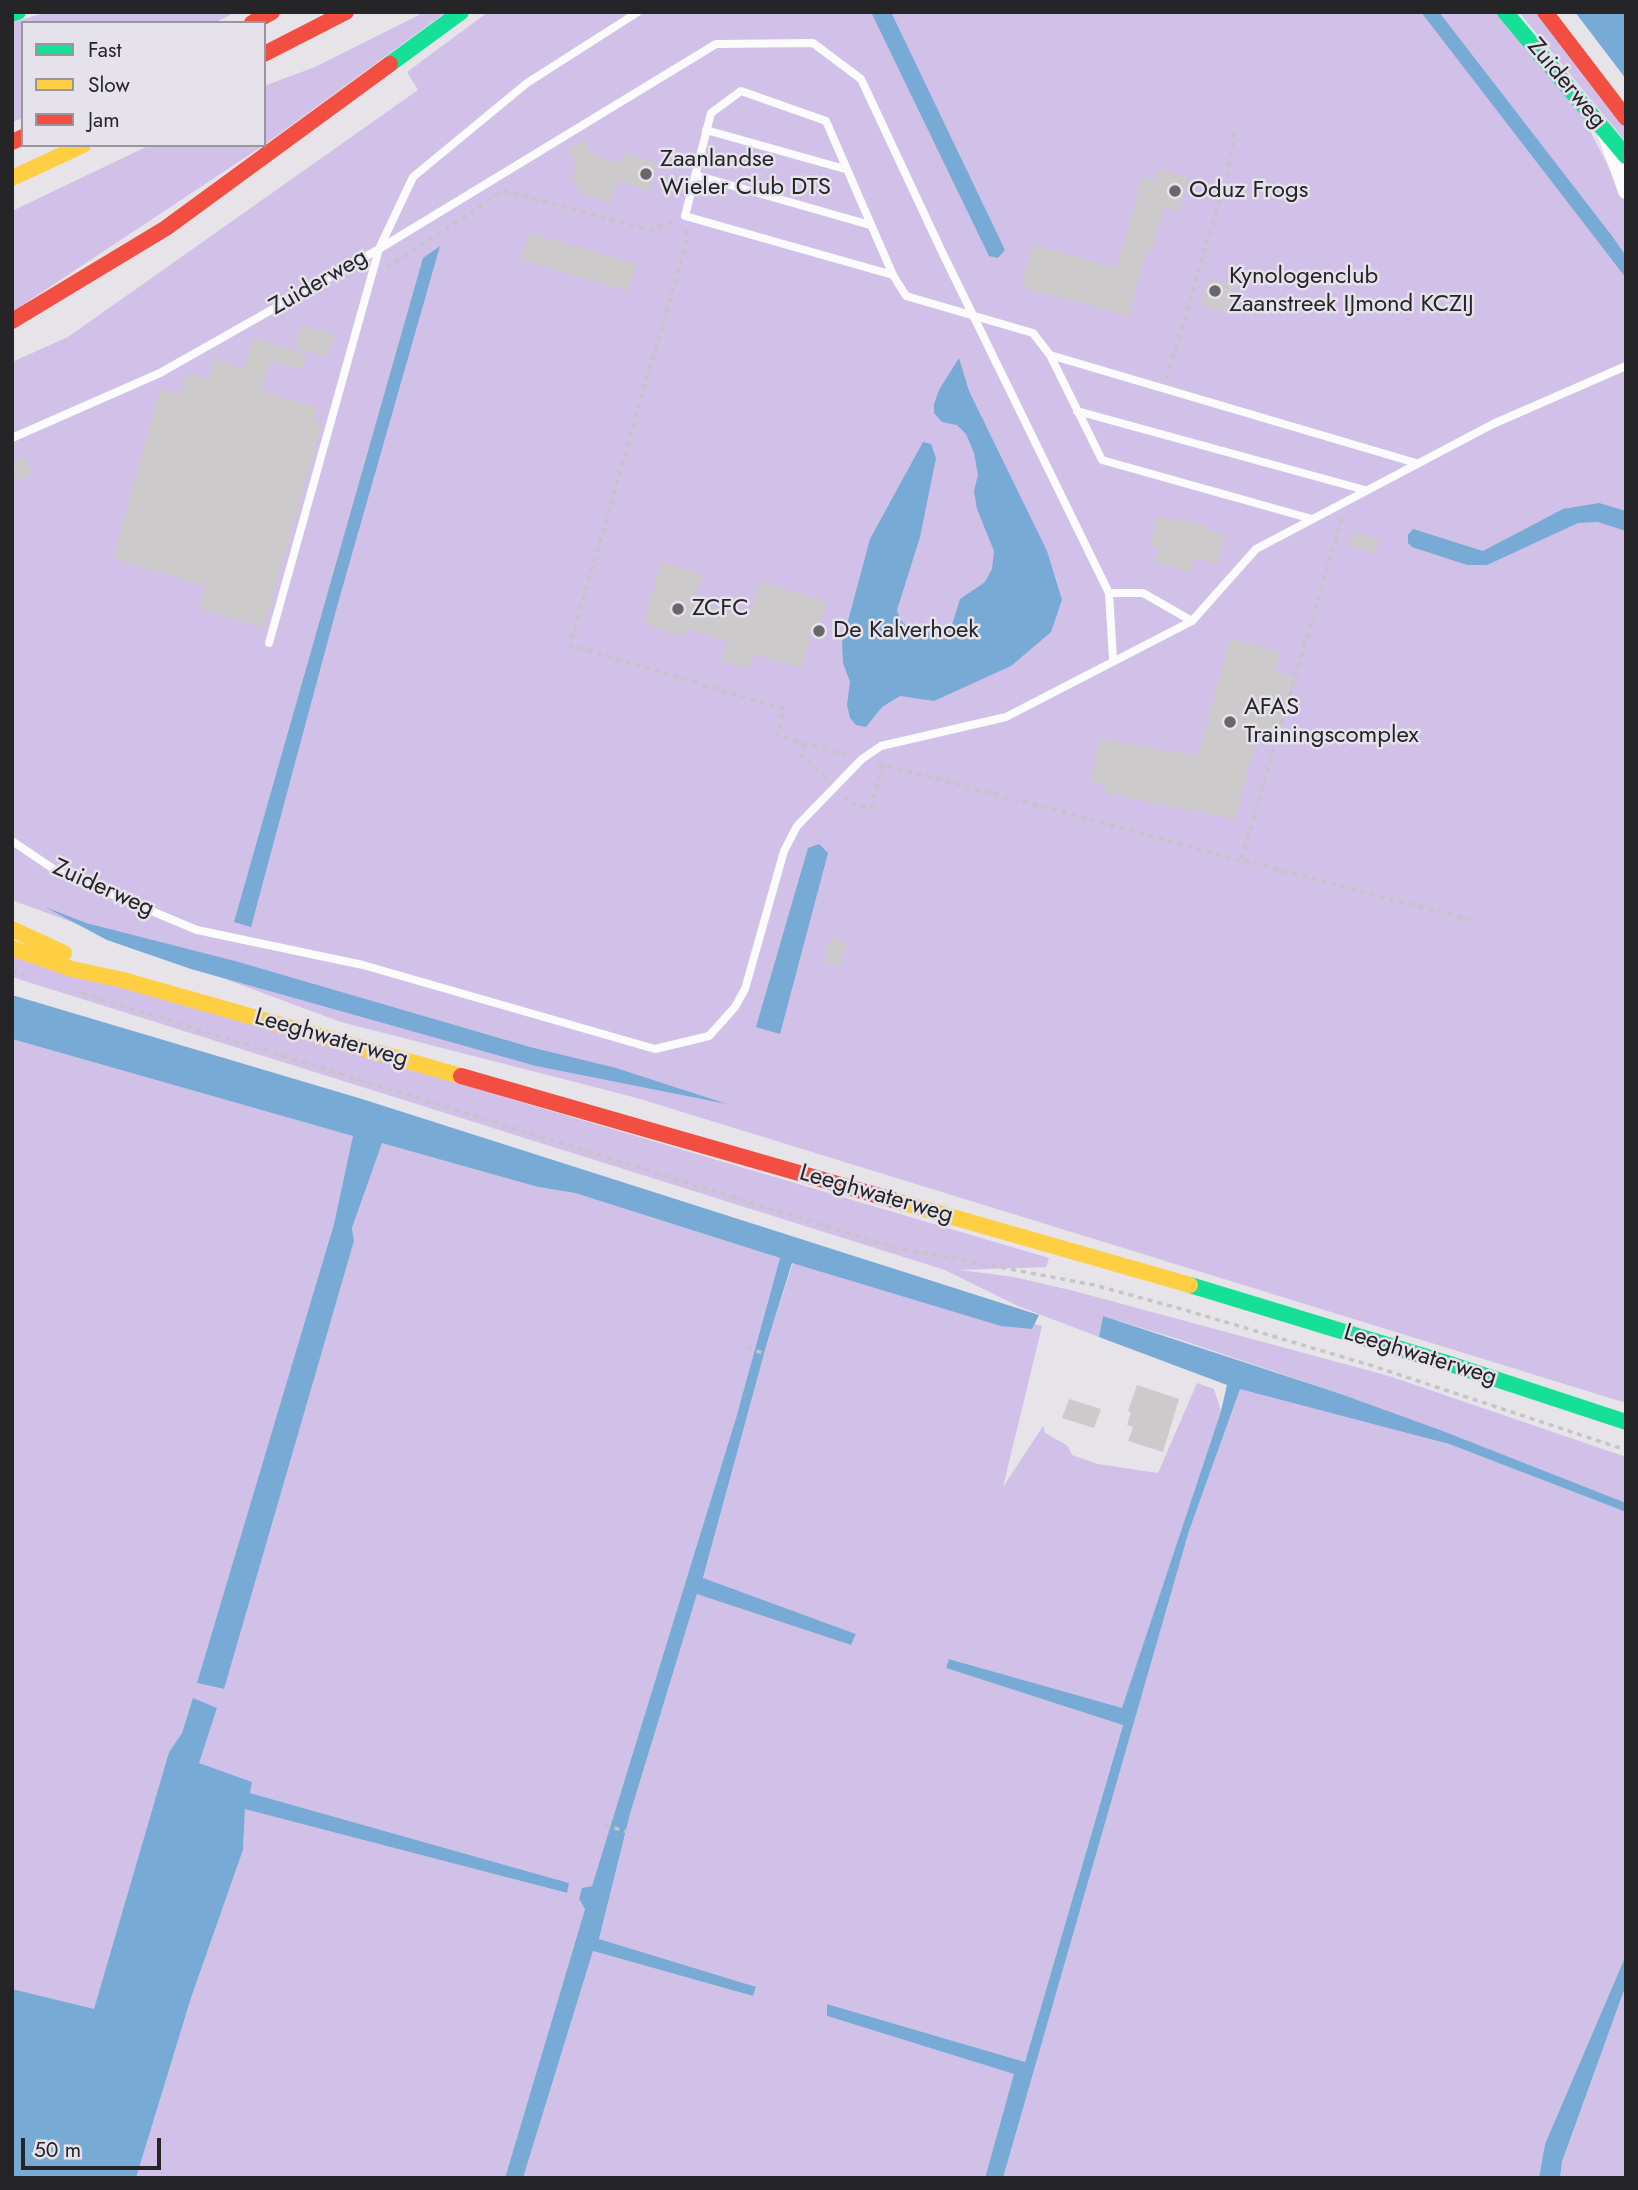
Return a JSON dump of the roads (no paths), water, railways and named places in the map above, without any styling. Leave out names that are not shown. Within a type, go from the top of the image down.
[{"type":"main road","points":[[12,14],[18,12]]},
{"type":"main road","points":[[256,21],[272,12]]},
{"type":"main road","points":[[266,53],[346,12]]},
{"type":"main road","points":[[12,321],[166,228],[461,12]]},
{"type":"main road","name":"Zuiderweg","points":[[1505,12],[1626,156]]},
{"type":"main road","name":"Zuiderweg","points":[[1545,12],[1626,118]]},
{"type":"main road","points":[[12,178],[79,147]]},
{"type":"main road","name":"Leeghwaterweg","points":[[12,929],[123,980]]},
{"type":"main road","name":"Leeghwaterweg","points":[[12,948],[72,969],[123,980],[1156,1275],[1453,1365],[1626,1422]]},
{"type":"street","points":[[1605,130],[1620,181],[1626,191]]},
{"type":"lane","name":"Zuiderweg","points":[[12,438],[160,373],[379,249],[413,177],[527,83],[638,12]]},
{"type":"lane","points":[[269,643],[379,249],[716,44],[813,43],[862,79],[957,283],[1109,593],[1113,659]]},
{"type":"lane","points":[[893,275],[685,216],[711,113],[741,91],[826,121],[870,225],[906,296],[1033,333],[1050,355],[1102,460],[1312,519]]},
{"type":"lane","points":[[706,130],[845,169]]},
{"type":"lane","points":[[695,176],[870,225]]},
{"type":"lane","points":[[1050,355],[1416,463]]},
{"type":"lane","points":[[1109,593],[1143,593],[1192,621],[1256,549],[1416,463],[1478,435],[1493,424],[1626,366]]},
{"type":"lane","points":[[1077,411],[1365,490]]},
{"type":"lane","name":"Zuiderweg","points":[[12,841],[58,872],[197,930],[363,965],[655,1049],[709,1036],[736,1007],[745,989],[784,851],[797,826],[862,759],[881,746],[1006,717],[1113,659],[1192,621]]},
{"type":"water","points":[[871,12],[891,12],[1005,250],[998,258],[989,256]]},
{"type":"water","points":[[1421,12],[1439,12],[1612,236],[1626,256],[1626,278]]},
{"type":"water","points":[[1575,12],[1626,12],[1626,79]]},
{"type":"water","points":[[440,246],[338,603],[251,927],[234,922],[423,258]]},
{"type":"water","points":[[959,358],[969,391],[1047,551],[1062,600],[1051,632],[1011,666],[934,701],[900,696],[882,707],[866,727],[856,725],[850,718],[847,705],[850,682],[843,663],[842,643],[870,539],[923,442],[931,444],[936,458],[920,537],[897,610],[900,620],[907,626],[928,632],[951,628],[960,599],[985,582],[992,569],[994,551],[977,509],[974,491],[978,475],[974,453],[966,434],[957,425],[942,422],[934,413],[939,390]]},
{"type":"water","points":[[1599,503],[1626,511],[1626,531],[1598,522],[1578,523],[1487,565],[1467,565],[1412,547],[1408,543],[1408,535],[1413,529],[1483,551],[1563,509]]},
{"type":"water","points":[[819,844],[828,853],[780,1034],[756,1027],[808,848]]},
{"type":"water","points":[[45,907],[86,923],[235,961],[530,1047],[616,1068],[727,1104],[536,1066],[191,969],[107,940]]},
{"type":"water","points":[[12,995],[362,1099],[1039,1315],[1032,1329],[1001,1326],[792,1263],[767,1343],[703,1578],[856,1634],[851,1645],[697,1594],[630,1814],[599,1939],[756,1987],[753,1996],[593,1951],[523,2178],[505,2178],[585,1909],[579,1899],[582,1888],[592,1886],[736,1418],[780,1258],[575,1193],[538,1187],[382,1143],[352,1228],[354,1241],[224,1689],[197,1683],[334,1224],[353,1136],[12,1039]]},
{"type":"water","points":[[1103,1316],[1338,1393],[1440,1430],[1626,1503],[1626,1512],[1449,1444],[1240,1389],[1189,1531],[1003,2178],[985,2178],[1014,2074],[827,2016],[827,2004],[1025,2062],[1123,1725],[946,1668],[949,1659],[1122,1708],[1221,1411],[1227,1385],[1099,1337]]},
{"type":"water","points":[[193,1698],[217,1708],[199,1763],[252,1782],[250,1793],[569,1883],[567,1893],[245,1809],[243,1850],[191,1998],[136,2178],[12,2178],[12,1989],[94,2009],[169,1752],[182,1733]]},
{"type":"water","points":[[1626,1955],[1626,1985],[1562,2162],[1560,2178],[1539,2178],[1545,2144]]},
{"type":"place","name":"Zaanlandse Wieler Club DTS","points":[[646,174]]},
{"type":"place","name":"Oduz Frogs","points":[[1175,191]]},
{"type":"place","name":"Kynologenclub Zaanstreek IJmond KCZIJ","points":[[1215,291]]},
{"type":"place","name":"ZCFC","points":[[678,609]]},
{"type":"place","name":"De Kalverhoek","points":[[819,631]]},
{"type":"place","name":"AFAS Trainingscomplex","points":[[1230,722]]}]
